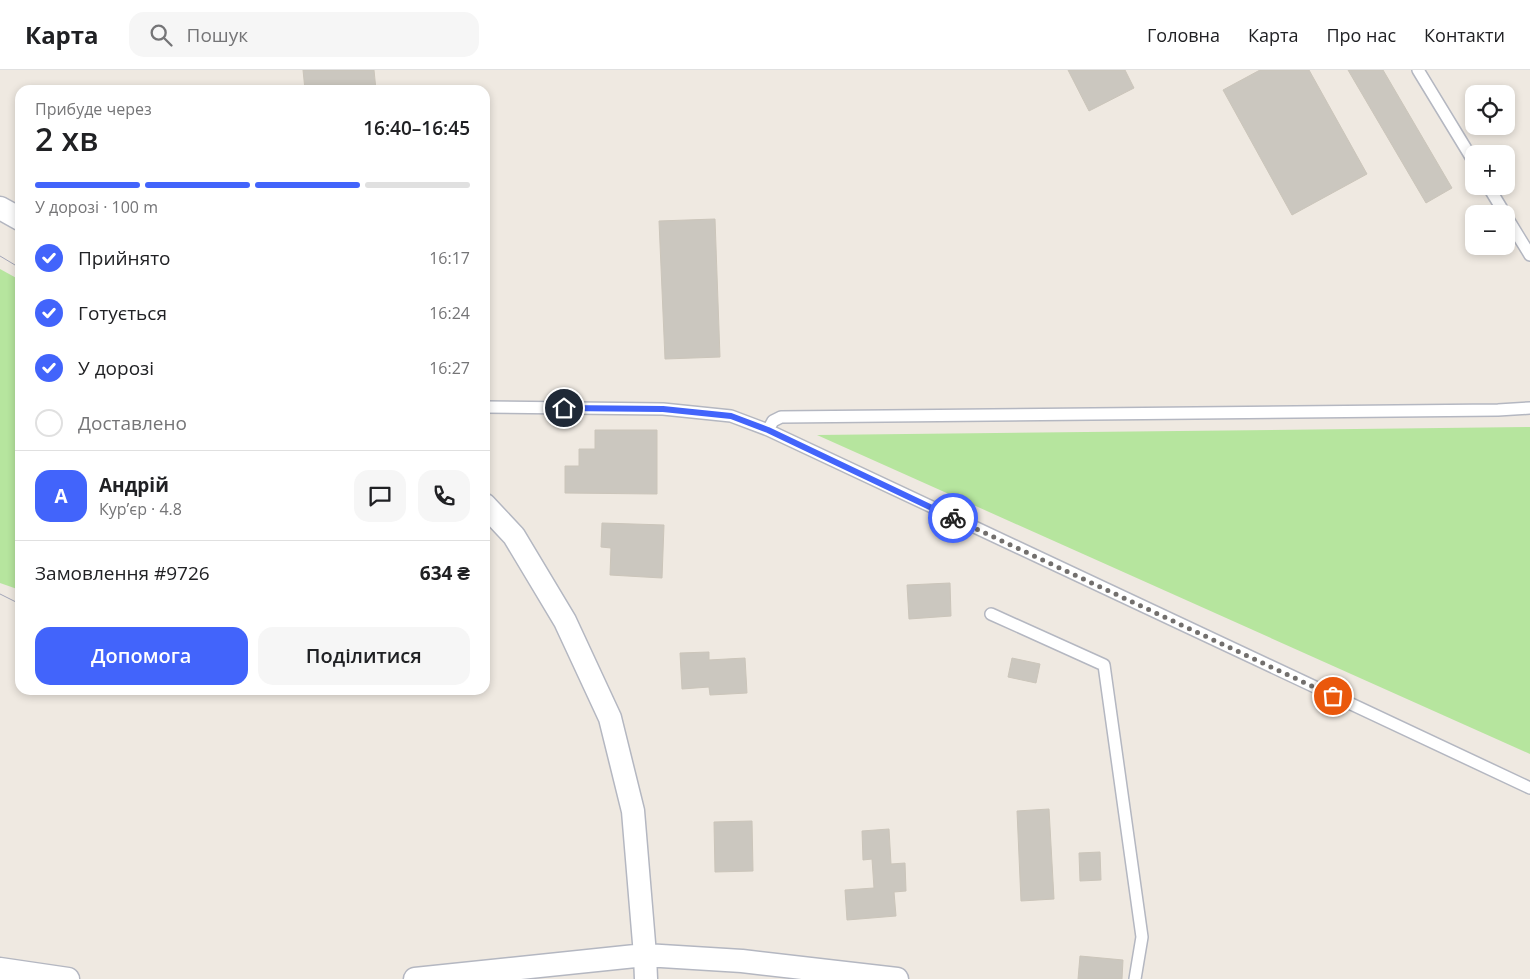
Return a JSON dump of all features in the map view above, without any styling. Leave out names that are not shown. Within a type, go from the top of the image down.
[{"type":"street","points":[[0,208],[15,216]]},
{"type":"street","points":[[490,510],[514,536],[565,621],[610,718],[632,811],[646,955],[646,979]]},
{"type":"street","points":[[415,979],[646,955],[742,961],[897,979]]},
{"type":"street","points":[[0,969],[68,979]]},
{"type":"lane","points":[[1418,70],[1465,147]]},
{"type":"lane","points":[[1515,230],[1530,255]]},
{"type":"lane","points":[[490,407],[663,409],[731,416],[768,430],[1530,788]]},
{"type":"lane","points":[[768,430],[773,421],[781,417],[1498,410],[1530,408]]},
{"type":"lane","points":[[991,614],[1104,666],[1142,937],[1135,979]]},
{"type":"green space","points":[[0,269],[15,277],[15,588],[0,583]]},
{"type":"green space","points":[[1530,427],[1530,754],[817,435]]},
{"type":"building","points":[[303,70],[374,70],[376,85],[304,85]]},
{"type":"building","points":[[1068,70],[1125,70],[1134,88],[1089,111]]},
{"type":"building","points":[[1260,70],[1309,70],[1367,174],[1292,215],[1223,90]]},
{"type":"building","points":[[1348,70],[1383,70],[1452,188],[1426,203]]},
{"type":"building","points":[[715,219],[720,357],[665,359],[659,221]]},
{"type":"building","points":[[595,430],[657,430],[657,494],[565,493],[565,466],[579,466],[579,449],[595,449]]},
{"type":"building","points":[[602,523],[664,525],[662,578],[610,575],[611,548],[601,547]]},
{"type":"building","points":[[950,583],[951,616],[909,619],[907,585]]},
{"type":"building","points":[[709,652],[709,660],[745,658],[747,693],[710,695],[709,687],[682,689],[680,653]]},
{"type":"building","points":[[1012,658],[1040,664],[1036,683],[1008,677]]},
{"type":"building","points":[[1049,809],[1054,899],[1021,901],[1017,811]]},
{"type":"building","points":[[752,821],[753,871],[715,872],[714,822]]},
{"type":"building","points":[[889,829],[891,864],[905,863],[906,891],[894,892],[896,916],[847,920],[845,890],[874,888],[872,859],[863,860],[862,831]]},
{"type":"building","points":[[1100,852],[1101,880],[1080,881],[1079,853]]},
{"type":"building","points":[[1080,956],[1123,960],[1122,979],[1078,979]]},
{"type":"tram line","points":[[0,256],[15,265]]},
{"type":"tram line","points":[[0,594],[15,602]]},
{"type":"way so far","points":[[953,518],[1333,696]]},
{"type":"route","points":[[564,408],[663,409],[731,416],[768,430],[953,518]]}]
